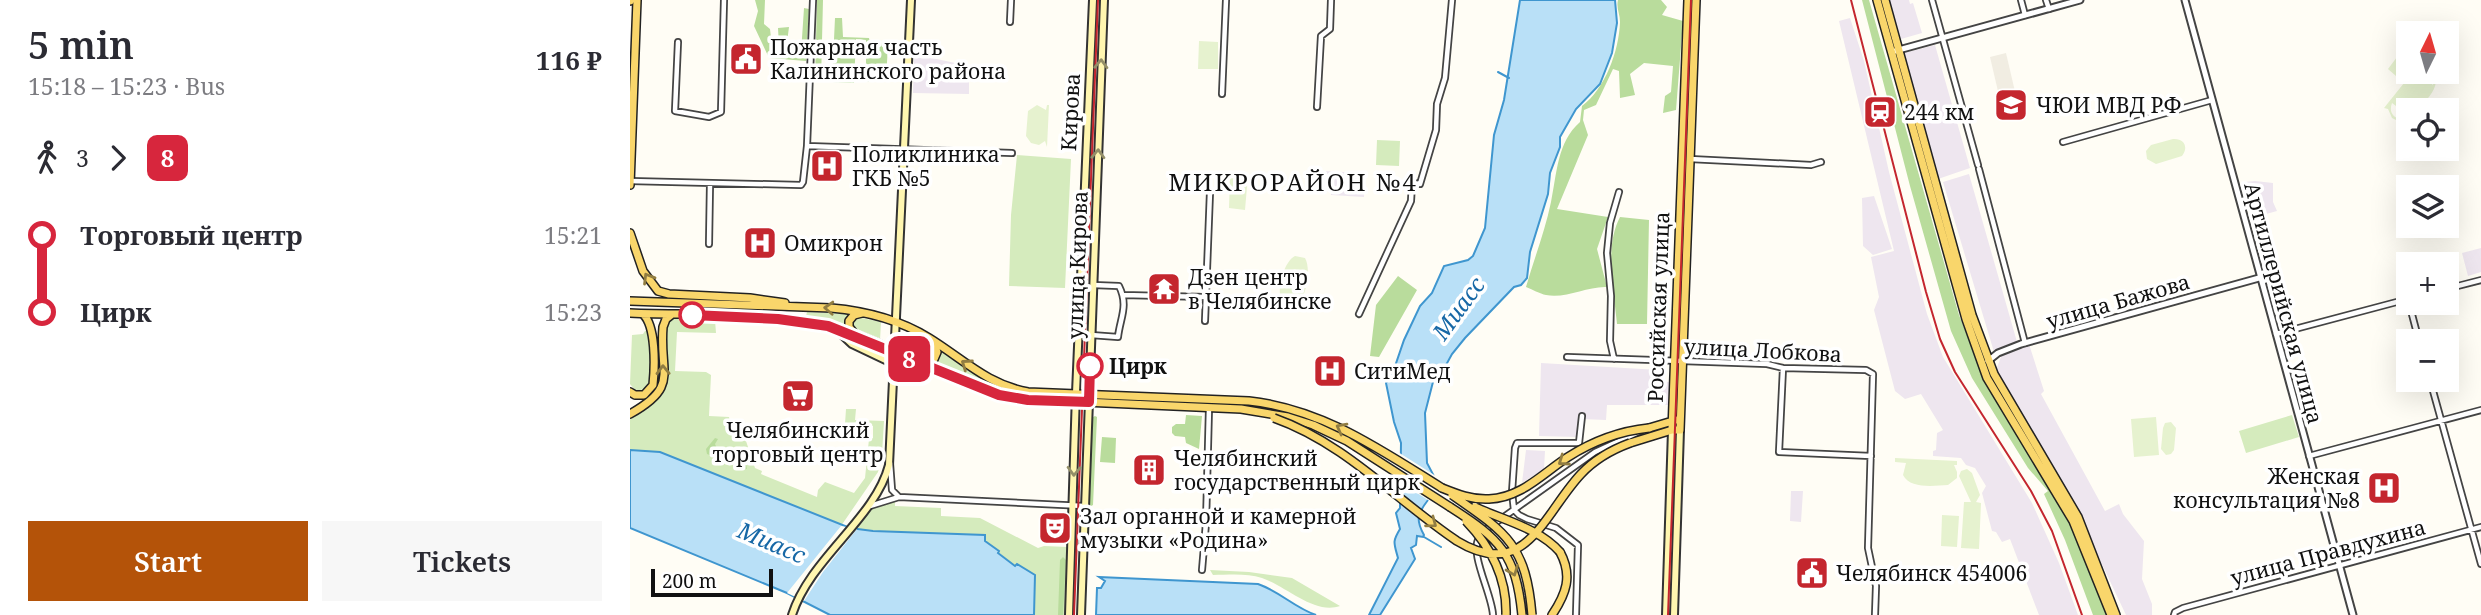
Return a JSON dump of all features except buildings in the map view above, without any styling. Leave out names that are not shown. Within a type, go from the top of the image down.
[{"type":"main road","points":[[630,183],[637,0]]},
{"type":"main road","points":[[792,615],[811,576],[883,482],[890,460],[911,0]]},
{"type":"main road","name":"Кирова","points":[[1076,393],[1093,0]]},
{"type":"main road","name":"улица Кирова","points":[[1081,615],[1104,0]]},
{"type":"main road","name":"Российская улица","points":[[1685,159],[1688,0]]},
{"type":"main road","name":"Российская улица","points":[[1674,615],[1673,525],[1683,197],[1696,0]]},
{"type":"main road","points":[[1877,0],[1896,51],[1972,315],[1988,361],[2001,388],[2078,517],[2116,615]]},
{"type":"main road","points":[[1885,0],[1966,319],[1982,364],[1995,391],[2073,521],[2110,615]]},
{"type":"main road","points":[[630,233],[643,271],[658,291],[669,294],[750,298],[807,307]]},
{"type":"main road","points":[[630,301],[844,309],[896,322],[930,338],[985,377],[1028,392],[1076,393],[1089,398],[1252,410],[1313,425],[1339,437],[1487,532],[1500,546],[1516,576],[1522,615]]},
{"type":"main road","points":[[630,313],[778,319],[835,328],[999,395],[1028,400],[1076,402],[1089,398],[1249,401],[1279,405],[1310,414],[1343,428],[1442,488],[1500,530],[1516,548],[1528,580],[1532,615]]},
{"type":"main road","points":[[630,392],[644,395],[653,384],[652,333],[649,320],[643,313]]},
{"type":"main road","points":[[858,337],[850,329],[849,321],[854,315],[866,313]]},
{"type":"main road","points":[[630,414],[655,398],[662,387],[663,327],[672,314]]},
{"type":"main road","points":[[835,328],[852,344],[894,363]]},
{"type":"main road","points":[[916,362],[934,359],[937,349],[930,338]]},
{"type":"main road","points":[[1069,615],[1076,393]]},
{"type":"main road","points":[[1275,416],[1332,447],[1460,543],[1474,550],[1493,553],[1512,550],[1529,541],[1581,473],[1608,452],[1676,430]]},
{"type":"main road","points":[[1442,488],[1479,499],[1508,496],[1525,488],[1592,444],[1615,435],[1676,420]]},
{"type":"main road","points":[[1459,500],[1537,534],[1560,552],[1568,570],[1568,580],[1564,596],[1552,615]]},
{"type":"main road","points":[[1450,507],[1475,531],[1495,562],[1505,592],[1506,615]]},
{"type":"main road","name":"Российская улица","points":[[1666,615],[1673,525]]},
{"type":"street","points":[[678,42],[675,111],[709,117],[721,112],[724,0]]},
{"type":"street","points":[[630,183],[798,186],[803,182],[813,0]]},
{"type":"street","points":[[1010,22],[1011,0]]},
{"type":"street","points":[[1222,94],[1226,0]]},
{"type":"street","points":[[1317,107],[1321,36],[1330,29],[1331,0]]},
{"type":"street","points":[[1359,314],[1411,201],[1412,183],[1420,184],[1436,130],[1437,104],[1447,64],[1452,0]]},
{"type":"street","points":[[1932,0],[2025,343]]},
{"type":"street","points":[[2021,0],[2025,15]]},
{"type":"street","points":[[2046,0],[2049,9]]},
{"type":"street","points":[[1896,51],[2080,0]]},
{"type":"street","name":"Артиллерийская улица","points":[[2185,0],[2353,615]]},
{"type":"street","points":[[2063,142],[2212,100]]},
{"type":"street","points":[[807,146],[1012,153]]},
{"type":"street","points":[[1685,159],[1811,165],[1821,162]]},
{"type":"street","points":[[709,244],[710,184]]},
{"type":"street","points":[[1205,321],[1210,192]]},
{"type":"street","points":[[1614,359],[1610,341],[1608,253],[1610,223],[1619,192]]},
{"type":"street","name":"улица Бажова","points":[[1988,361],[1998,353],[2025,343],[2259,278]]},
{"type":"street","points":[[2459,286],[2481,280]]},
{"type":"street","points":[[1091,335],[1118,337],[1123,320],[1123,295],[1119,286],[1093,285]]},
{"type":"street","points":[[1123,295],[1206,297]]},
{"type":"street","points":[[2275,335],[2396,304]]},
{"type":"street","name":"улица Лобкова","points":[[1567,357],[1866,370],[1873,373],[1871,456]]},
{"type":"street","points":[[1783,368],[1779,452],[1871,456],[1868,548],[1876,586],[1875,615]]},
{"type":"street","points":[[2433,392],[2481,564]]},
{"type":"street","points":[[1202,570],[1209,408]]},
{"type":"street","points":[[2309,456],[2481,410]]},
{"type":"street","points":[[1576,615],[1578,545],[1556,528],[1519,515],[1514,510],[1512,482],[1517,443],[1576,443],[1581,440],[1582,416]]},
{"type":"street","points":[[1493,615],[1476,542],[1488,527],[1602,447],[1649,428]]},
{"type":"street","points":[[890,460],[892,489],[899,497]]},
{"type":"street","points":[[866,507],[899,497],[1084,506]]},
{"type":"street","name":"улица Правдухина","points":[[2174,615],[2183,608],[2481,527]]},
{"type":"shaded area","points":[[1889,0],[1909,0],[1910,4],[1913,3],[1922,33],[1901,39]]},
{"type":"shaded area","points":[[1850,18],[1864,61],[1889,172],[1927,314],[1943,357],[2032,503],[2059,563],[2078,615],[2039,615],[2010,539],[2002,542],[1996,532],[1992,531],[1982,493],[1986,486],[1975,468],[1966,465],[1961,458],[1933,456],[1937,433],[1943,430],[1921,394],[1905,399],[1895,391],[1874,310],[1879,297],[1871,257],[1894,251],[1839,21]]},
{"type":"shaded area","points":[[1935,45],[1970,168],[1938,179],[1904,53]]},
{"type":"shaded area","points":[[2006,53],[2020,113],[2004,117],[1990,57]]},
{"type":"shaded area","points":[[914,57],[969,66],[969,94],[913,93]]},
{"type":"shaded area","points":[[1323,171],[1365,173],[1364,197],[1331,195],[1331,191],[1322,190]]},
{"type":"shaded area","points":[[1969,174],[2017,342],[1994,352],[1943,182]]},
{"type":"shaded area","points":[[2245,182],[2273,183],[2273,202],[2277,211],[2255,217]]},
{"type":"shaded area","points":[[1874,196],[1892,249],[1873,255],[1863,246],[1862,198]]},
{"type":"shaded area","points":[[2481,248],[2481,272],[2468,276],[2462,253]]},
{"type":"shaded area","points":[[2029,344],[2044,391],[2041,394],[2105,511],[2119,504],[2123,514],[2144,541],[2142,579],[2152,604],[2152,615],[2126,615],[2064,484],[1995,373],[2002,354]]},
{"type":"shaded area","points":[[1541,363],[1659,370],[1659,381],[1669,382],[1668,405],[1607,405],[1606,420],[1582,419],[1582,416],[1579,416],[1578,437],[1539,436]]},
{"type":"shaded area","points":[[1526,450],[1545,451],[1544,469],[1522,483]]},
{"type":"shaded area","points":[[1791,491],[1803,491],[1801,522],[1790,521]]},
{"type":"green space","points":[[755,0],[765,0],[764,24],[770,29],[772,47],[779,46],[778,28],[789,27],[786,50],[791,54],[801,53],[804,8],[809,9],[806,61],[769,58],[754,26],[758,11]]},
{"type":"green space","points":[[817,0],[823,0],[821,81],[815,80]]},
{"type":"green space","points":[[1618,0],[1661,0],[1667,7],[1662,15],[1683,21],[1676,110],[1663,113],[1665,96],[1671,92],[1673,66],[1644,63],[1630,74],[1635,95],[1620,98],[1619,71],[1613,69],[1596,105],[1584,110],[1583,120],[1588,135],[1557,209],[1608,217],[1597,249],[1607,287],[1554,296],[1544,294],[1526,287],[1549,213],[1562,149],[1572,130],[1580,122],[1582,106],[1604,80],[1614,57],[1620,22]]},
{"type":"green space","points":[[1862,0],[1869,0],[1959,315],[1982,373],[2071,523],[2108,615],[2093,615],[2065,540],[2044,494],[2048,491],[2028,468],[1972,378],[1951,331]]},
{"type":"green space","points":[[835,18],[842,18],[843,37],[869,38],[870,43],[888,43],[886,82],[866,82],[866,40],[856,39],[854,83],[832,82]]},
{"type":"green space","points":[[1199,41],[1218,42],[1218,69],[1198,69]]},
{"type":"green space","points":[[2396,58],[2396,76],[2388,69]]},
{"type":"green space","points":[[2403,84],[2436,84],[2428,98],[2396,98],[2396,106],[2392,103],[2391,111],[2396,120],[2388,109],[2384,108]]},
{"type":"green space","points":[[1037,105],[1046,110],[1047,105],[1047,147],[1045,141],[1039,145],[1031,143],[1026,136],[1028,111]]},
{"type":"green space","points":[[2173,139],[2184,144],[2182,156],[2156,164],[2147,159],[2146,151],[2151,145]]},
{"type":"green space","points":[[1377,140],[1400,141],[1399,166],[1376,165]]},
{"type":"green space","points":[[1017,155],[1071,159],[1065,288],[1009,286],[1011,215]]},
{"type":"green space","points":[[1230,175],[1248,175],[1245,210],[1229,208]]},
{"type":"green space","points":[[1620,217],[1649,220],[1647,324],[1617,324],[1611,255]]},
{"type":"green space","points":[[1295,256],[1305,258],[1308,273],[1305,292],[1296,305],[1290,307],[1282,304],[1280,285],[1287,264]]},
{"type":"green space","points":[[1398,276],[1417,290],[1379,357],[1370,356],[1376,305]]},
{"type":"green space","points":[[807,312],[850,314],[846,322],[847,329],[806,316]]},
{"type":"green space","points":[[671,317],[715,320],[716,333],[677,332],[675,371],[706,372],[711,375],[709,416],[729,417],[733,440],[745,438],[755,468],[762,471],[761,474],[817,497],[818,490],[825,482],[854,493],[865,478],[873,426],[845,424],[846,409],[856,409],[855,420],[884,421],[878,472],[841,526],[660,452],[630,450],[630,419],[656,401],[664,390],[664,326]]},
{"type":"green space","points":[[857,317],[881,322],[880,340],[853,327],[852,322]]},
{"type":"green space","points":[[649,331],[651,379],[645,389],[636,391],[630,384],[632,335],[643,334]]},
{"type":"green space","points":[[910,333],[933,346],[933,356],[925,359],[910,352]]},
{"type":"green space","points":[[941,349],[997,386],[1042,395],[1004,391],[931,364],[939,357]]},
{"type":"green space","points":[[1186,415],[1202,416],[1199,449],[1186,443],[1185,437],[1172,433],[1172,427],[1176,424],[1185,424]]},
{"type":"green space","points":[[2292,415],[2299,437],[2246,453],[2239,431]]},
{"type":"green space","points":[[1095,416],[1097,417],[1091,506],[1089,505]]},
{"type":"green space","points":[[2156,417],[2159,455],[2134,457],[2131,419]]},
{"type":"green space","points":[[2171,422],[2176,428],[2174,450],[2166,455],[2161,449],[2163,428],[2165,423]]},
{"type":"green space","points":[[1102,437],[1116,438],[1115,463],[1100,462]]},
{"type":"green space","points":[[715,438],[718,439],[715,444],[718,451],[746,464],[747,469],[707,454],[706,449]]},
{"type":"green space","points":[[1895,458],[1957,461],[1957,465],[1954,465],[1957,478],[1948,485],[1916,485],[1903,475],[1906,463],[1895,462]]},
{"type":"green space","points":[[1967,469],[1972,473],[1980,495],[1976,502],[1981,503],[1979,549],[1961,548],[1964,502],[1971,502],[1959,476],[1961,471]]},
{"type":"green space","points":[[895,500],[895,506],[941,508],[941,516],[980,518],[1038,548],[1068,547],[1066,615],[1034,615],[1035,575],[1015,566],[985,541],[857,529],[860,524],[858,523],[873,507]]},
{"type":"green space","points":[[1942,515],[1959,516],[1957,547],[1941,546]]},
{"type":"green space","points":[[1063,557],[1066,560],[1063,615],[1058,615],[1060,560]]},
{"type":"green space","points":[[1210,570],[1292,578],[1340,606],[1320,607],[1256,576],[1213,575]]},
{"type":"water","name":"Миасс","points":[[1520,0],[1615,0],[1617,23],[1612,53],[1600,84],[1576,109],[1560,137],[1560,147],[1550,173],[1548,194],[1530,252],[1527,278],[1521,285],[1514,287],[1465,338],[1440,376],[1434,378],[1425,413],[1427,463],[1435,478],[1419,516],[1419,525],[1424,535],[1417,536],[1416,545],[1411,548],[1415,559],[1380,615],[1369,615],[1398,558],[1394,543],[1400,529],[1396,513],[1400,508],[1401,443],[1386,383],[1392,375],[1420,306],[1432,293],[1444,266],[1468,260],[1473,256],[1485,228],[1494,135],[1504,100]]},
{"type":"water","name":"Миасс","points":[[630,450],[660,452],[850,528],[985,535],[985,541],[999,551],[998,553],[1015,566],[1017,564],[1035,575],[1034,615],[830,615],[787,593],[630,528]]},
{"type":"water","points":[[1099,577],[1258,584],[1316,615],[1096,615],[1097,588],[1101,588],[1105,581]]},
{"type":"pier","points":[[1398,452],[1439,478],[1438,493],[1431,502],[1397,480]]},
{"type":"pier","points":[[841,526],[857,529],[804,601],[787,593]]},
{"type":"waterway","points":[[1498,72],[1509,78]]},
{"type":"waterway","points":[[1424,537],[1441,547]]},
{"type":"tram line","points":[[1074,615],[1098,0]]},
{"type":"tram line","points":[[1668,615],[1691,0]]},
{"type":"railway","points":[[1851,0],[1940,339],[1955,372],[2031,491],[2052,531],[2082,615]]},
{"type":"bus line","name":"8","points":[[692,315],[778,319],[835,328],[982,389],[1015,399],[1089,402],[1090,366]]},
{"type":"place","name":"Пожарная часть Калининского района","points":[[746,59]]},
{"type":"place","name":"ЧЮИ МВД РФ","points":[[2011,105]]},
{"type":"place","name":"244 км","points":[[1880,112]]},
{"type":"place","name":"Поликлиника ГКБ №5","points":[[827,166]]},
{"type":"place","name":"Омикрон","points":[[760,243]]},
{"type":"place","name":"Дзен центр в Челябинске","points":[[1164,289]]},
{"type":"place","name":"Цирк","points":[[1090,366]]},
{"type":"place","name":"СитиМед","points":[[1330,371]]},
{"type":"place","name":"Челябинский торговый центр","points":[[798,396]]},
{"type":"place","name":"Челябинский государственный цирк","points":[[1149,470]]},
{"type":"place","name":"Женская консультация №8","points":[[2384,488]]},
{"type":"place","name":"Зал органной и камерной музыки «Родина»","points":[[1055,528]]},
{"type":"place","name":"Челябинск 454006","points":[[1812,573]]},
{"type":"district","name":"МИКРОРАЙОН №4","points":[[1293,181]]}]
